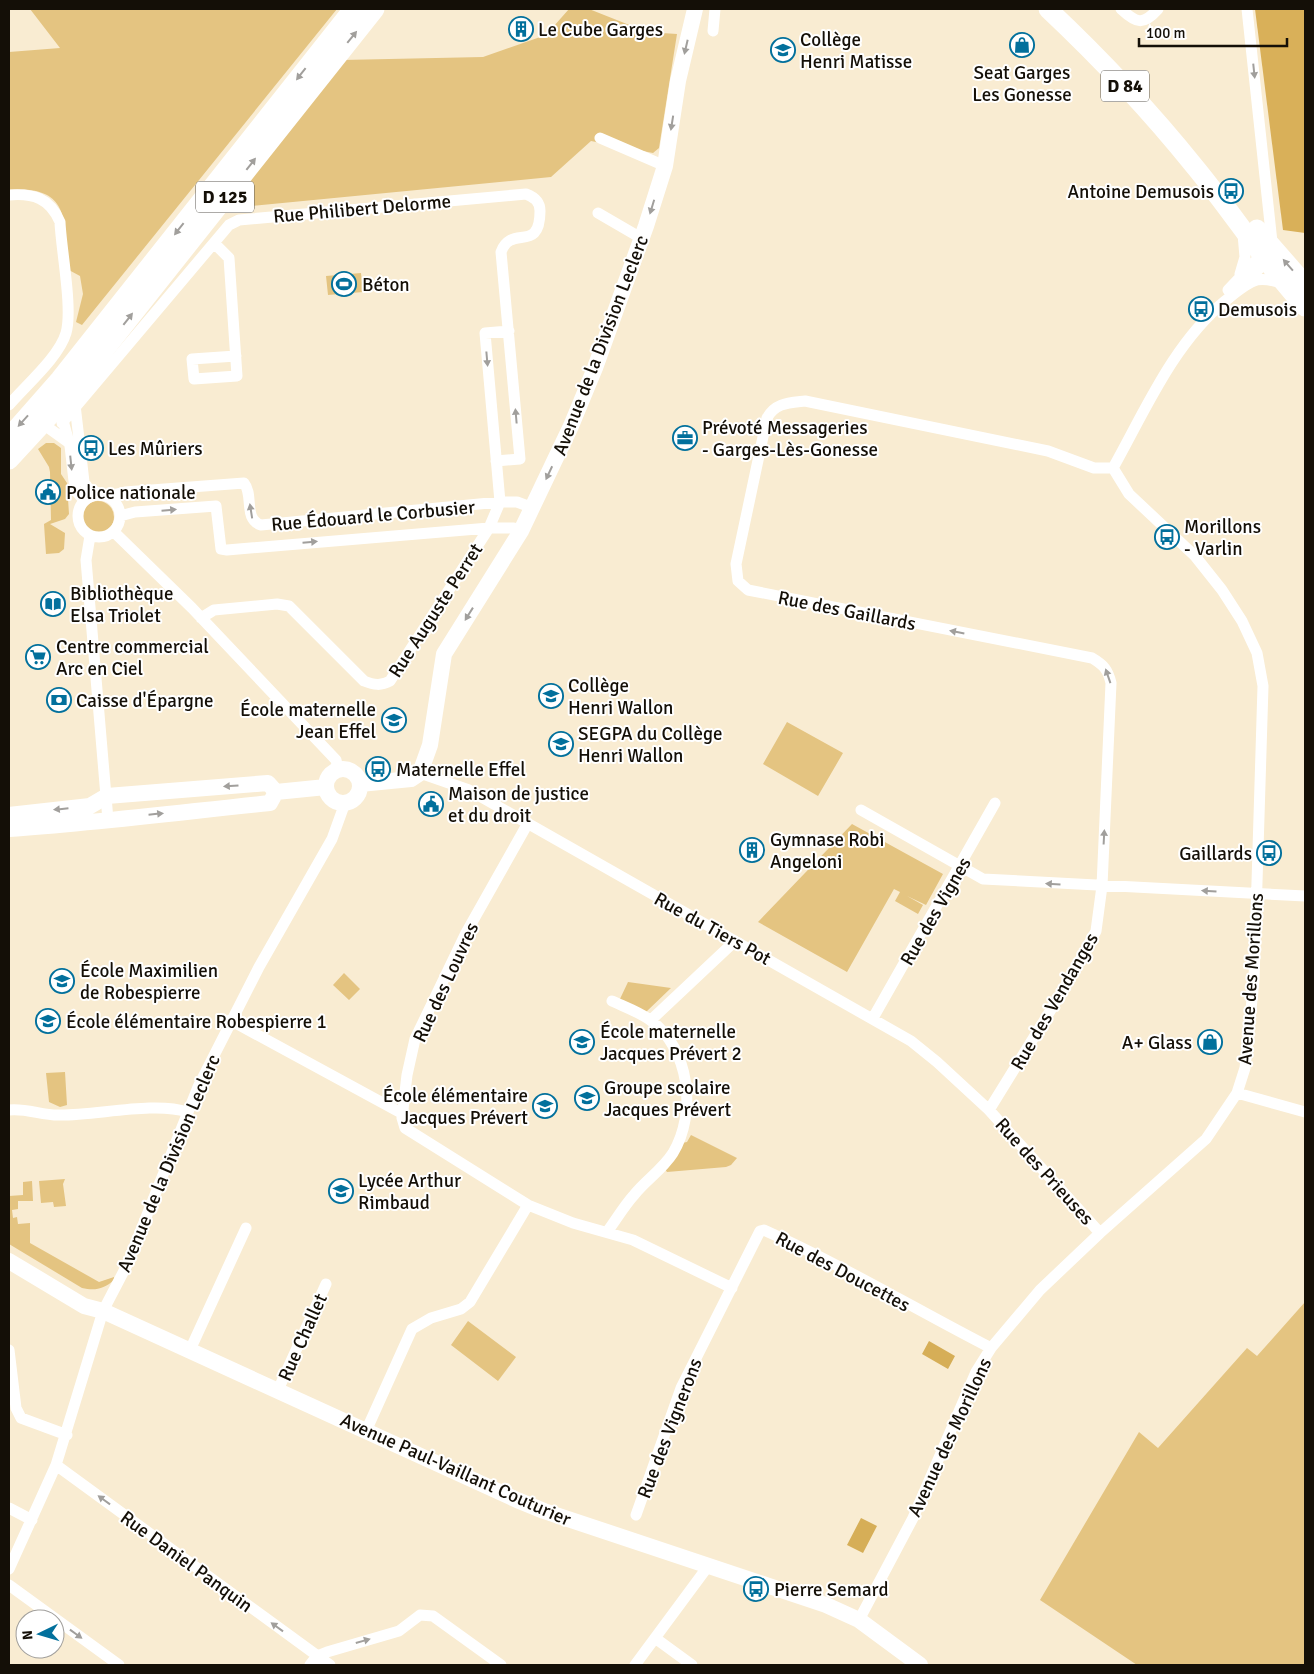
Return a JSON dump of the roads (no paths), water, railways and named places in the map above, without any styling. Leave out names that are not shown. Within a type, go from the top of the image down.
[{"type":"main road","name":"D 125","points":[[9,437],[109,318],[353,9]]},
{"type":"main road","name":"D 125","points":[[9,460],[70,398],[375,9]]},
{"type":"main road","name":"D 84","points":[[1048,9],[1149,112],[1196,168],[1242,230],[1297,285],[1305,306]]},
{"type":"main road","name":"D 84","points":[[1196,168],[1245,216],[1267,254]]},
{"type":"street","name":"Avenue de la Division Leclerc","points":[[420,773],[430,745],[444,654],[521,531],[595,368],[665,166],[678,81],[695,9]]},
{"type":"street","points":[[713,31],[715,9]]},
{"type":"street","points":[[1121,9],[1132,19],[1143,21],[1158,9]]},
{"type":"street","points":[[1232,295],[1267,254],[1270,215],[1247,9]]},
{"type":"street","points":[[600,138],[665,166]]},
{"type":"street","name":"Rue Philibert Delorme","points":[[70,398],[229,225],[239,220],[526,194],[535,198],[540,206],[540,226],[536,232],[529,236],[510,240],[504,244],[502,252],[520,459],[496,461]]},
{"type":"street","points":[[9,195],[30,195],[44,199],[54,209],[60,222],[68,307],[66,333],[57,350],[9,404]]},
{"type":"street","points":[[598,213],[641,238]]},
{"type":"street","points":[[1238,278],[1245,257],[1245,238],[1242,230]]},
{"type":"street","points":[[214,243],[229,258],[236,356]]},
{"type":"street","points":[[1113,468],[1174,360],[1206,316],[1238,278],[1267,254]]},
{"type":"street","points":[[1206,316],[1232,295],[1255,281],[1276,281],[1297,285]]},
{"type":"street","points":[[84,500],[75,490],[68,442],[62,423],[79,366],[102,337],[109,318]]},
{"type":"street","points":[[500,502],[485,334],[509,331]]},
{"type":"street","points":[[40,402],[52,395],[70,398]]},
{"type":"street","points":[[70,398],[84,482],[88,488],[115,501],[120,516],[119,525],[114,532],[98,538],[90,536],[79,524],[77,516],[84,500]]},
{"type":"street","name":"Rue des Gaillards","points":[[1102,886],[1111,683],[1108,671],[1102,664],[1092,658],[748,590],[738,581],[736,564],[767,418],[772,410],[780,404],[805,401],[1048,451],[1094,468],[1113,468]]},
{"type":"street","points":[[43,424],[68,442]]},
{"type":"street","name":"Avenue des Morillons","points":[[860,1620],[913,1518],[976,1372],[991,1348],[1040,1290],[1100,1233],[1206,1139],[1237,1093],[1245,1068],[1252,1000],[1257,893],[1262,686],[1257,653],[1242,621],[1222,590],[1195,556],[1129,494],[1113,468]]},
{"type":"street","name":"Rue Édouard le Corbusier","points":[[104,495],[214,484],[244,483],[248,487],[251,518],[255,523],[261,525],[500,502],[517,502],[533,508]]},
{"type":"street","name":"Rue Édouard le Corbusier","points":[[214,484],[221,549],[227,550],[489,528],[514,528],[521,531]]},
{"type":"street","points":[[84,500],[104,495]]},
{"type":"street","name":"Rue Auguste Perret","points":[[201,618],[214,610],[277,604],[289,606],[364,681],[373,684],[383,684],[390,681],[489,528],[500,502]]},
{"type":"street","points":[[120,516],[135,512],[216,506]]},
{"type":"street","points":[[114,532],[201,618],[336,760],[338,769]]},
{"type":"street","points":[[90,536],[86,560],[108,820]]},
{"type":"street","points":[[338,769],[353,772],[360,784],[354,799],[345,803],[334,800],[326,787],[329,776],[338,769]]},
{"type":"street","points":[[360,784],[411,779],[420,773]]},
{"type":"street","name":"Rue du Tiers Pot","points":[[420,773],[470,790],[873,1018],[911,1041],[989,1110]]},
{"type":"street","points":[[9,815],[90,806],[107,796],[268,783],[276,792]]},
{"type":"street","points":[[276,792],[326,787]]},
{"type":"street","points":[[9,829],[270,803],[276,792]]},
{"type":"street","name":"Avenue de la Division Leclerc","points":[[9,1568],[56,1466],[104,1310],[126,1264],[188,1112],[230,1020],[332,839],[345,803]]},
{"type":"street","name":"Rue des Vignes","points":[[873,1018],[995,803]]},
{"type":"street","points":[[861,810],[983,879],[1305,896]]},
{"type":"street","name":"Rue des Louvres","points":[[403,1114],[407,1075],[415,1039],[466,933],[528,822]]},
{"type":"street","name":"Rue des Vendanges","points":[[989,1110],[1068,982],[1096,931],[1102,886]]},
{"type":"street","points":[[651,1020],[735,941]]},
{"type":"street","points":[[607,1232],[634,1194],[654,1176],[673,1153],[682,1132],[687,1112],[684,1074],[676,1051],[662,1030],[651,1020],[612,1001]]},
{"type":"street","points":[[230,1020],[403,1114],[405,1128],[528,1205],[633,1240],[732,1288]]},
{"type":"street","points":[[1237,1093],[1305,1112]]},
{"type":"street","points":[[9,1110],[21,1109],[64,1116],[164,1108],[188,1112]]},
{"type":"street","name":"Rue des Prieuses","points":[[989,1110],[1100,1233]]},
{"type":"street","points":[[366,1431],[412,1329],[431,1318],[461,1309],[470,1302],[528,1205]]},
{"type":"street","points":[[190,1350],[246,1228]]},
{"type":"street","name":"Rue des Doucettes","points":[[732,1288],[760,1231],[764,1230],[814,1253],[935,1320],[991,1348]]},
{"type":"street","points":[[9,1250],[82,1294],[104,1310]]},
{"type":"street","points":[[9,1261],[84,1306],[104,1310]]},
{"type":"street","name":"Rue Challet","points":[[278,1390],[326,1284]]},
{"type":"street","name":"Rue des Vignerons","points":[[636,1515],[681,1388],[732,1288]]},
{"type":"street","name":"Avenue Paul-Vaillant Couturier","points":[[104,1310],[544,1511],[826,1605],[860,1620],[920,1665]]},
{"type":"street","points":[[9,1350],[16,1408],[21,1418],[67,1434]]},
{"type":"street","name":"Rue Daniel Panquin","points":[[56,1466],[313,1660],[330,1665]]},
{"type":"street","points":[[9,1508],[32,1520]]},
{"type":"street","points":[[635,1665],[709,1565]]},
{"type":"street","points":[[9,1585],[119,1665]]},
{"type":"street","points":[[313,1660],[399,1631],[420,1615],[433,1616],[501,1665]]},
{"type":"street","points":[[655,1638],[692,1665]]},
{"type":"place","name":"Le Cube Garges","points":[[521,29]]},
{"type":"place","name":"Seat Garges Les Gonesse","points":[[1022,45]]},
{"type":"place","name":"Collège Henri Matisse","points":[[783,50]]},
{"type":"place","name":"Antoine Demusois","points":[[1231,191]]},
{"type":"place","name":"Béton","points":[[344,284]]},
{"type":"place","name":"Demusois","points":[[1201,309]]},
{"type":"place","name":"Prévoté Messageries - Garges-Lès-Gonesse","points":[[685,438]]},
{"type":"place","name":"Les Mûriers","points":[[91,448]]},
{"type":"place","name":"Police nationale","points":[[48,492]]},
{"type":"place","name":"Morillons - Varlin","points":[[1167,537]]},
{"type":"place","name":"Bibliothèque Elsa Triolet","points":[[53,604]]},
{"type":"place","name":"Centre commercial Arc en Ciel","points":[[38,657]]},
{"type":"place","name":"Collège Henri Wallon","points":[[551,696]]},
{"type":"place","name":"Caisse d'Épargne","points":[[59,700]]},
{"type":"place","name":"École maternelle Jean Effel","points":[[394,720]]},
{"type":"place","name":"SEGPA du Collège Henri Wallon","points":[[561,744]]},
{"type":"place","name":"Maternelle Effel","points":[[378,769]]},
{"type":"place","name":"Maison de justice et du droit","points":[[431,804]]},
{"type":"place","name":"Gymnase Robi Angeloni","points":[[752,850]]},
{"type":"place","name":"Gaillards","points":[[1269,853]]},
{"type":"place","name":"École Maximilien de Robespierre","points":[[62,981]]},
{"type":"place","name":"École élémentaire Robespierre 1","points":[[48,1021]]},
{"type":"place","name":"École maternelle Jacques Prévert 2","points":[[582,1042]]},
{"type":"place","name":"A+ Glass","points":[[1210,1042]]},
{"type":"place","name":"Groupe scolaire Jacques Prévert","points":[[587,1098]]},
{"type":"place","name":"École élémentaire Jacques Prévert","points":[[545,1106]]},
{"type":"place","name":"Lycée Arthur Rimbaud","points":[[341,1191]]},
{"type":"place","name":"Pierre Semard","points":[[756,1589]]}]
